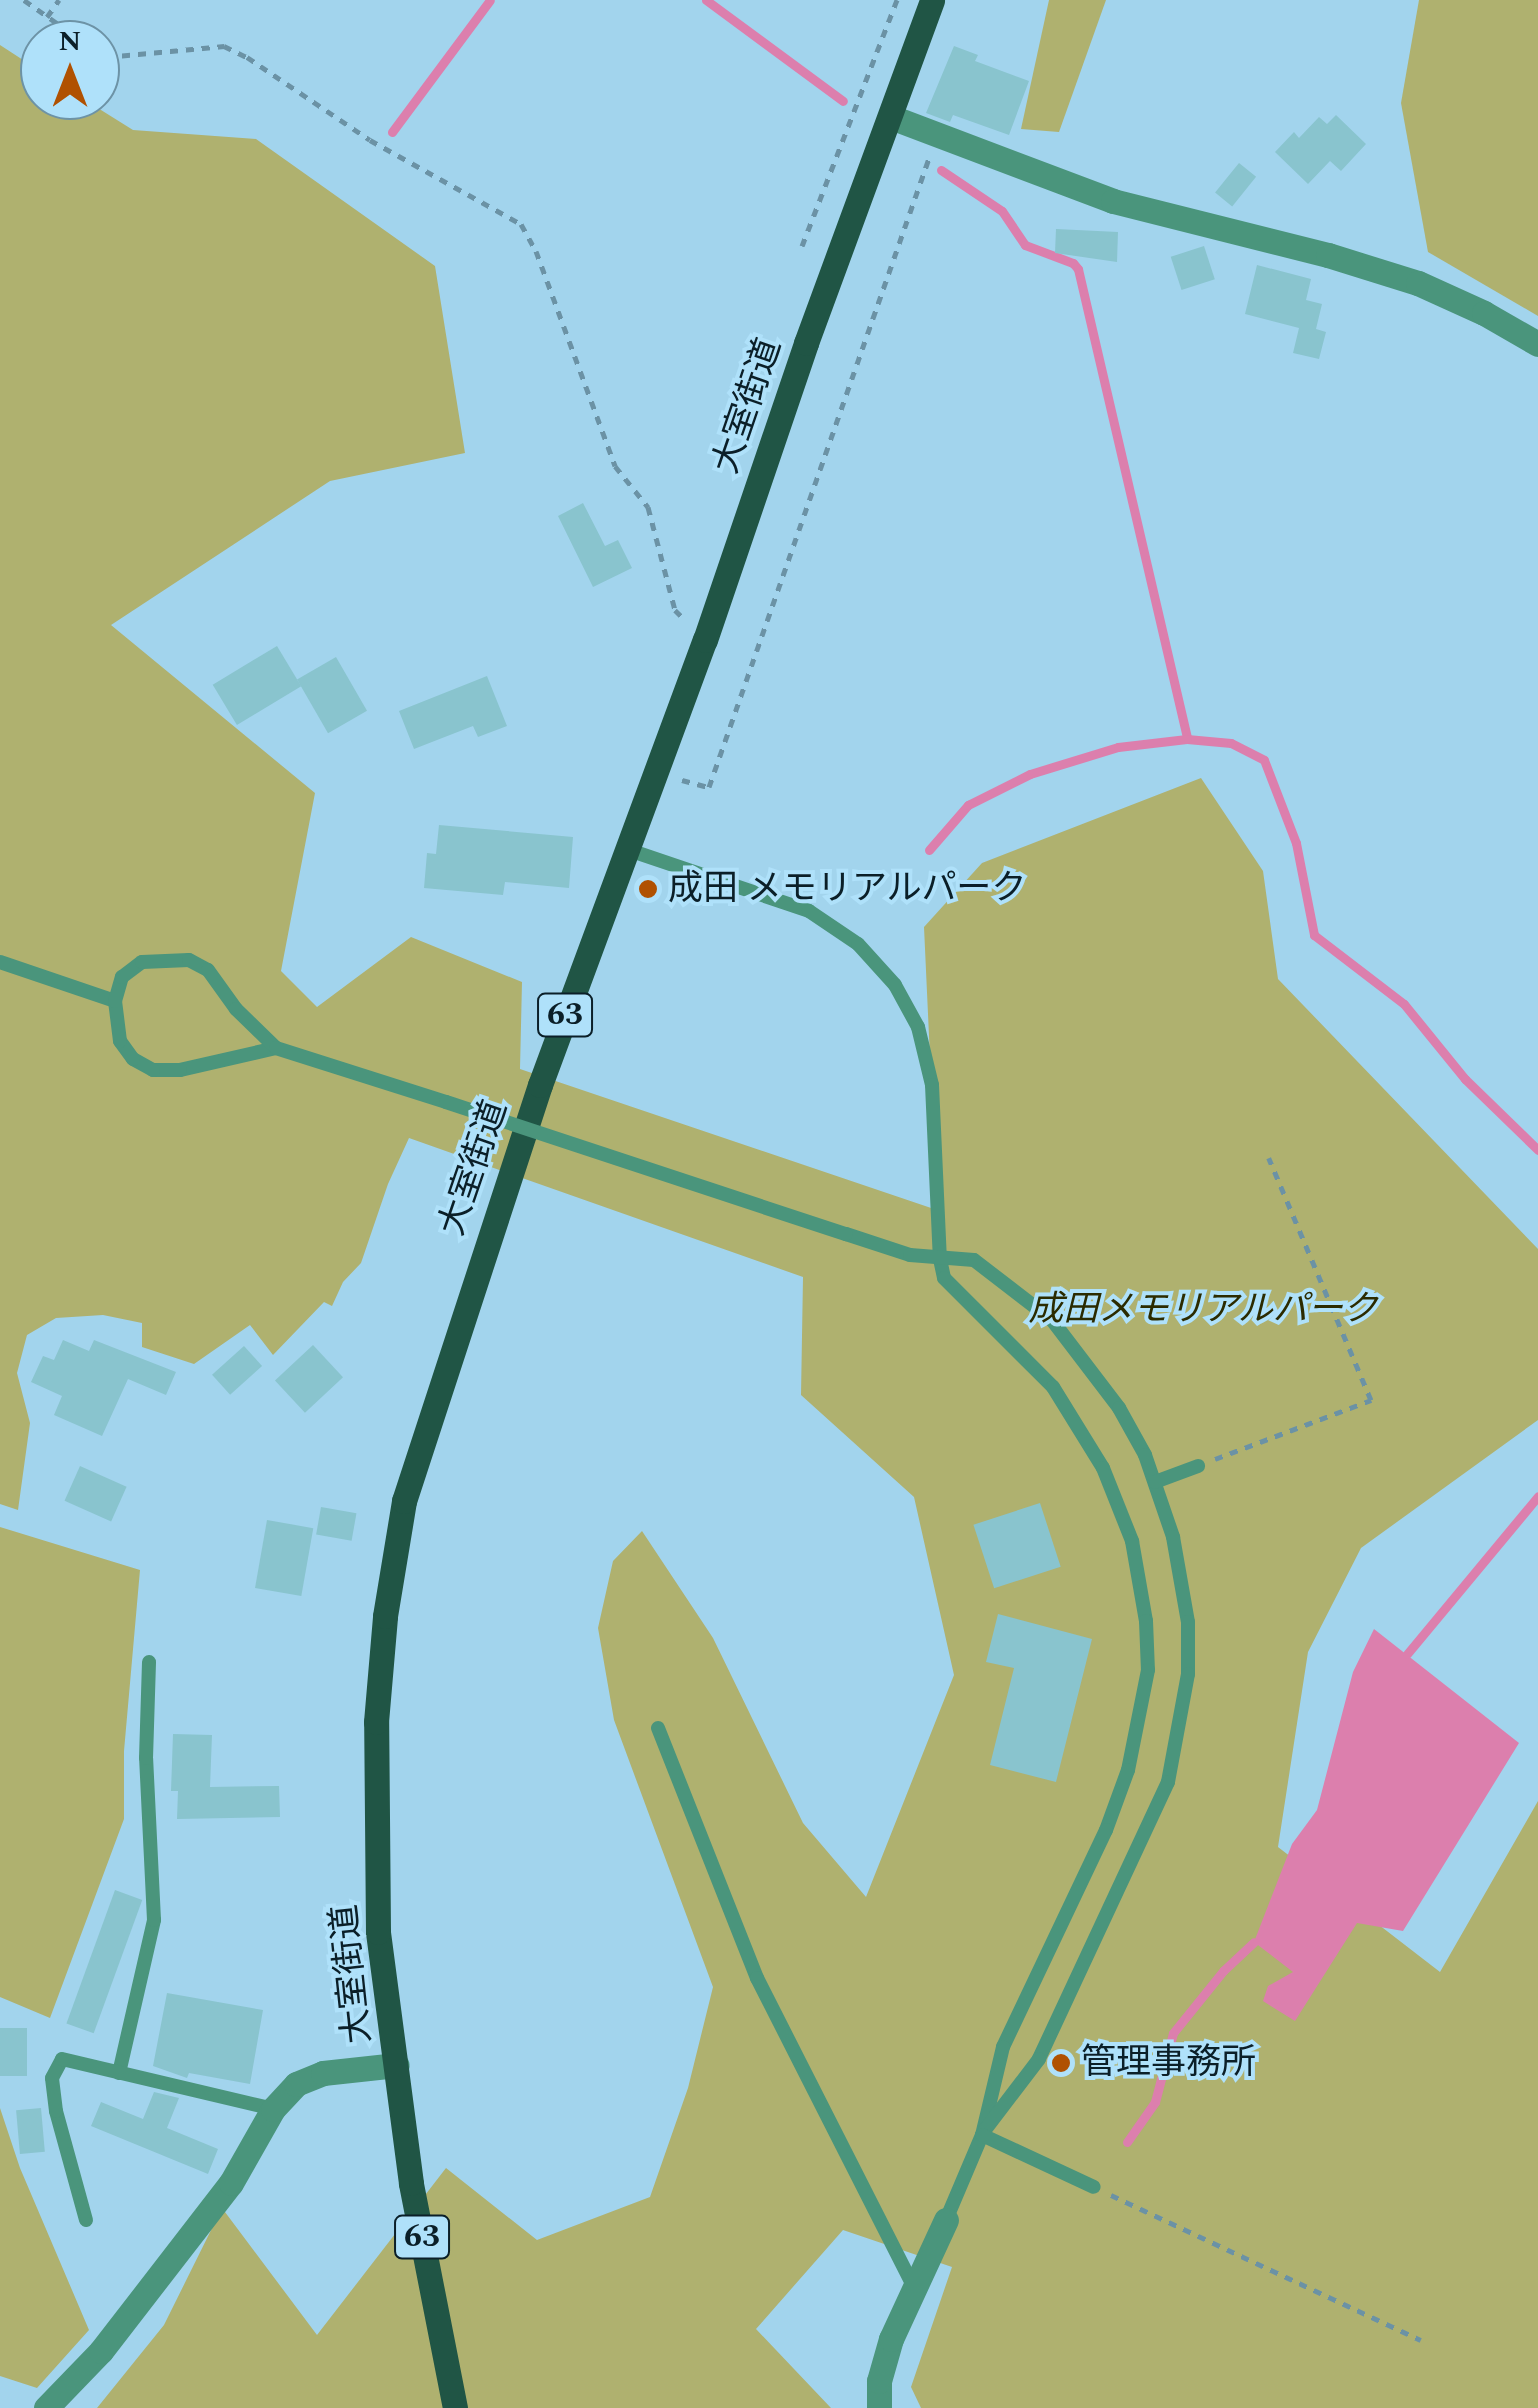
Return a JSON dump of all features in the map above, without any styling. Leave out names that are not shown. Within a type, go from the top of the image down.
[{"type":"main road","name":"大室街道","points":[[455,2408],[411,2183],[378,1932],[376,1722],[385,1616],[404,1501],[540,1084],[705,640],[806,343],[932,0]]},
{"type":"street","points":[[891,117],[1113,201],[1328,255],[1418,283],[1484,313],[1538,344]]},
{"type":"street","points":[[46,2408],[101,2351],[231,2184],[273,2109],[296,2084],[323,2073],[397,2065]]},
{"type":"street","points":[[880,2408],[883,2367],[914,2287],[946,2220]]},
{"type":"lane","points":[[626,849],[809,911],[858,944],[894,985],[918,1028],[932,1086],[944,1278],[1053,1387],[1103,1468],[1132,1541],[1146,1621],[1148,1670],[1128,1770],[1106,1830],[1003,2048],[982,2135],[946,2220]]},
{"type":"lane","points":[[276,1048],[180,1070],[154,1070],[133,1059],[120,1041],[115,1001],[122,977],[142,962],[189,960],[208,970],[236,1010],[276,1048],[910,1255],[974,1260],[1052,1320],[1120,1408],[1155,1482],[1173,1538],[1188,1622],[1188,1674],[1168,1782],[1039,2059],[982,2135]]},
{"type":"lane","points":[[0,962],[115,1001]]},
{"type":"lane","points":[[1155,1482],[1198,1466]]},
{"type":"lane","points":[[119,2073],[154,1920],[146,1758],[149,1662]]},
{"type":"lane","points":[[658,1728],[757,1978],[914,2287]]},
{"type":"lane","points":[[86,2220],[56,2111],[52,2078],[62,2059],[273,2109]]},
{"type":"lane","points":[[982,2135],[1094,2188]]},
{"type":"path","points":[[24,0],[51,20]]},
{"type":"path","points":[[47,17],[59,0]]},
{"type":"path","points":[[802,246],[897,0]]},
{"type":"path","points":[[120,56],[224,46],[370,140],[521,224],[536,251],[614,466],[648,507],[674,610],[705,640]]},
{"type":"path","points":[[654,774],[709,786],[937,135]]},
{"type":"path","points":[[1198,1466],[1371,1400],[1269,1158]]},
{"type":"path","points":[[1094,2188],[1421,2340]]},
{"type":"green space","points":[[1049,0],[1106,0],[1059,132],[1021,129]]},
{"type":"green space","points":[[1419,0],[1538,0],[1538,316],[1428,252],[1401,103]]},
{"type":"green space","name":"成田メモリアルパーク","points":[[0,45],[20,58],[20,120],[117,120],[133,130],[256,139],[435,266],[465,453],[330,481],[111,625],[315,793],[281,971],[317,1007],[411,937],[522,982],[520,1069],[937,1210],[924,927],[982,863],[1201,778],[1263,871],[1278,979],[1538,1249],[1538,1420],[1361,1548],[1308,1652],[1278,1847],[1440,1972],[1538,1801],[1538,2408],[921,2408],[911,2387],[952,2267],[843,2230],[756,2329],[831,2408],[97,2408],[164,2325],[222,2208],[317,2335],[446,2168],[537,2240],[650,2197],[688,2088],[713,1987],[614,1720],[598,1628],[613,1561],[642,1531],[713,1638],[803,1823],[866,1897],[954,1675],[914,1497],[801,1395],[803,1277],[409,1138],[388,1184],[361,1263],[343,1282],[332,1306],[324,1302],[273,1355],[250,1325],[194,1364],[142,1347],[142,1323],[103,1315],[56,1318],[27,1335],[17,1373],[30,1423],[18,1510],[0,1504]]},
{"type":"green space","points":[[0,1527],[140,1570],[124,1751],[124,1819],[50,2018],[0,1997]]},
{"type":"green space","points":[[0,2108],[20,2168],[89,2330],[37,2388],[0,2376]]},
{"type":"shaded area","points":[[1374,1629],[1519,1743],[1403,1931],[1357,1923],[1295,2021],[1263,2001],[1268,1986],[1293,1972],[1254,1942],[1292,1844],[1317,1810],[1353,1672]]},
{"type":"building","points":[[954,46],[978,55],[975,61],[1029,81],[1009,135],[953,115],[950,122],[926,113]]},
{"type":"building","points":[[1336,115],[1366,144],[1341,171],[1330,161],[1308,184],[1275,152],[1294,132],[1299,138],[1319,117],[1327,124]]},
{"type":"building","points":[[1239,163],[1256,177],[1232,206],[1215,193]]},
{"type":"building","points":[[1056,229],[1118,232],[1117,262],[1055,253]]},
{"type":"building","points":[[1204,246],[1215,279],[1182,290],[1171,257]]},
{"type":"building","points":[[1257,265],[1311,279],[1306,300],[1322,304],[1316,329],[1326,332],[1319,359],[1293,353],[1299,328],[1245,314]]},
{"type":"building","points":[[583,503],[605,546],[618,540],[632,568],[593,587],[558,516]]},
{"type":"building","points":[[277,646],[301,686],[237,725],[213,685]]},
{"type":"building","points":[[336,657],[367,711],[328,733],[297,680]]},
{"type":"building","points":[[487,676],[507,726],[478,737],[473,726],[414,749],[399,711]]},
{"type":"building","points":[[439,825],[573,837],[569,888],[505,882],[503,895],[424,888],[427,853],[436,854]]},
{"type":"building","points":[[63,1340],[89,1351],[94,1340],[176,1372],[166,1395],[128,1379],[102,1436],[54,1415],[62,1396],[31,1382],[43,1356],[54,1360]]},
{"type":"building","points":[[313,1345],[343,1377],[305,1413],[275,1380]]},
{"type":"building","points":[[244,1346],[262,1366],[230,1395],[212,1375]]},
{"type":"building","points":[[80,1466],[127,1487],[111,1521],[65,1501]]},
{"type":"building","points":[[1040,1503],[1061,1567],[994,1588],[973,1525]]},
{"type":"building","points":[[321,1507],[356,1513],[352,1541],[316,1535]]},
{"type":"building","points":[[267,1520],[313,1528],[301,1596],[255,1588]]},
{"type":"building","points":[[998,1614],[1092,1639],[1056,1782],[990,1765],[1014,1668],[986,1662]]},
{"type":"building","points":[[173,1734],[212,1735],[210,1787],[279,1786],[280,1817],[177,1819],[178,1791],[171,1791]]},
{"type":"building","points":[[115,1890],[142,1900],[94,2033],[66,2023]]},
{"type":"building","points":[[167,1993],[263,2010],[250,2084],[189,2073],[187,2078],[153,2066]]},
{"type":"building","points":[[0,2028],[27,2028],[27,2076],[0,2076]]},
{"type":"building","points":[[154,2092],[179,2098],[167,2128],[218,2149],[208,2174],[91,2126],[101,2102],[143,2119]]},
{"type":"building","points":[[41,2108],[45,2152],[20,2154],[16,2110]]},
{"type":"waterway","points":[[392,132],[490,0]]},
{"type":"waterway","points":[[706,0],[843,101]]},
{"type":"waterway","points":[[941,170],[1002,211],[1025,245],[1073,263],[1078,269],[1187,739],[1231,743],[1264,760],[1296,843],[1314,935],[1404,1004],[1465,1079],[1538,1150]]},
{"type":"waterway","points":[[929,850],[968,805],[1030,774],[1118,747],[1187,739]]},
{"type":"waterway","points":[[1407,1654],[1538,1496]]},
{"type":"waterway","points":[[1127,2142],[1155,2102],[1173,2033],[1223,1971],[1254,1942]]},
{"type":"place","name":"成田 メモリアルパーク","points":[[648,889]]},
{"type":"place","name":"管理事務所","points":[[1061,2063]]}]
